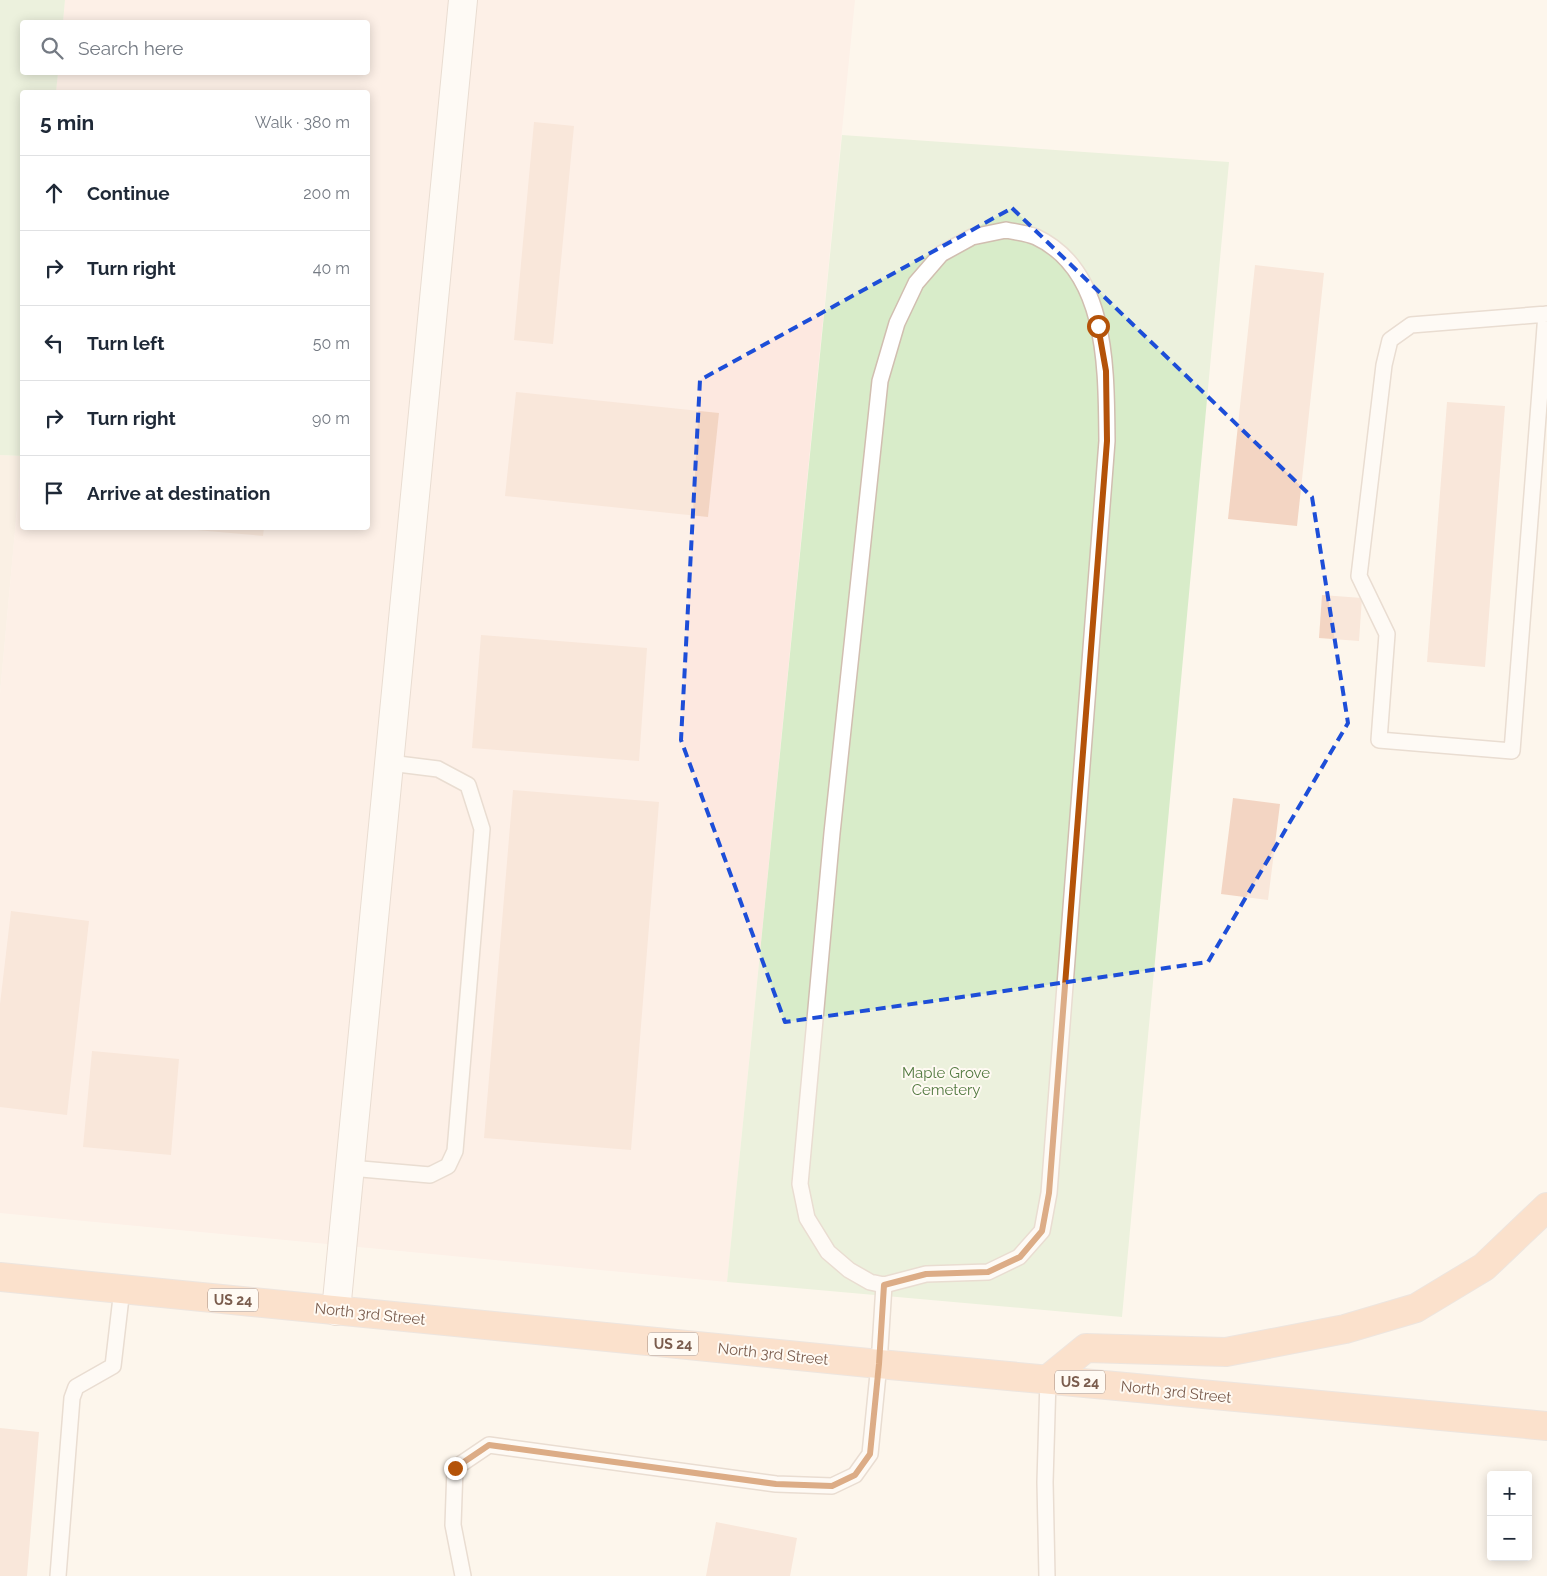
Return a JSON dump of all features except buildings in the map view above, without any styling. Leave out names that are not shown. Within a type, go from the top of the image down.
[{"type":"highway","points":[[1048,1379],[1086,1348],[1226,1352],[1345,1330],[1416,1308],[1484,1267],[1547,1207]]},
{"type":"highway","name":"North 3rd Street","points":[[0,1277],[879,1364],[1547,1426]]},
{"type":"street","points":[[336,1311],[463,0]]},
{"type":"lane","points":[[1006,230],[1035,236],[1062,254],[1086,286],[1098,326],[1106,371],[1107,441],[1049,1193],[1042,1231],[1020,1257],[988,1272],[926,1274],[884,1285],[870,1282],[849,1270],[828,1252],[807,1218],[800,1184],[832,833],[870,457],[880,381],[897,323],[916,283],[942,254],[972,237],[1006,230]]},
{"type":"lane","points":[[1546,314],[1512,751],[1379,740],[1387,634],[1359,576],[1384,365],[1390,340],[1411,325],[1546,314]]},
{"type":"lane","points":[[350,1168],[430,1175],[448,1166],[455,1151],[482,829],[468,785],[438,769],[390,764]]},
{"type":"lane","points":[[463,1576],[453,1525],[455,1468],[489,1445],[776,1484],[832,1486],[855,1475],[870,1454],[879,1364],[884,1285]]},
{"type":"lane","points":[[58,1576],[72,1398],[76,1387],[113,1366],[122,1289]]},
{"type":"lane","points":[[1047,1576],[1045,1482],[1048,1379]]},
{"type":"highlighted area","points":[[1012,208],[1312,497],[1348,723],[1208,962],[785,1022],[681,740],[700,380]]},
{"type":"shaded area","points":[[65,0],[855,0],[727,1282],[0,1213],[0,694],[20,476],[20,530],[370,530],[370,90],[56,90],[58,75],[370,75],[370,20],[63,20]]},
{"type":"shaded area","points":[[0,455],[20,456],[20,478],[0,694]]},
{"type":"green space","points":[[0,0],[65,0],[63,20],[20,20],[20,75],[58,75],[56,90],[20,90],[20,456],[0,455]]},
{"type":"green space","name":"Maple Grove Cemetery","points":[[842,135],[1229,162],[1122,1317],[727,1282]]},
{"type":"route","points":[[455,1468],[489,1445],[776,1484],[832,1486],[855,1475],[870,1454],[879,1364],[884,1285],[926,1274],[988,1272],[1020,1257],[1042,1231],[1049,1193],[1107,441],[1106,371],[1098,326]]}]
